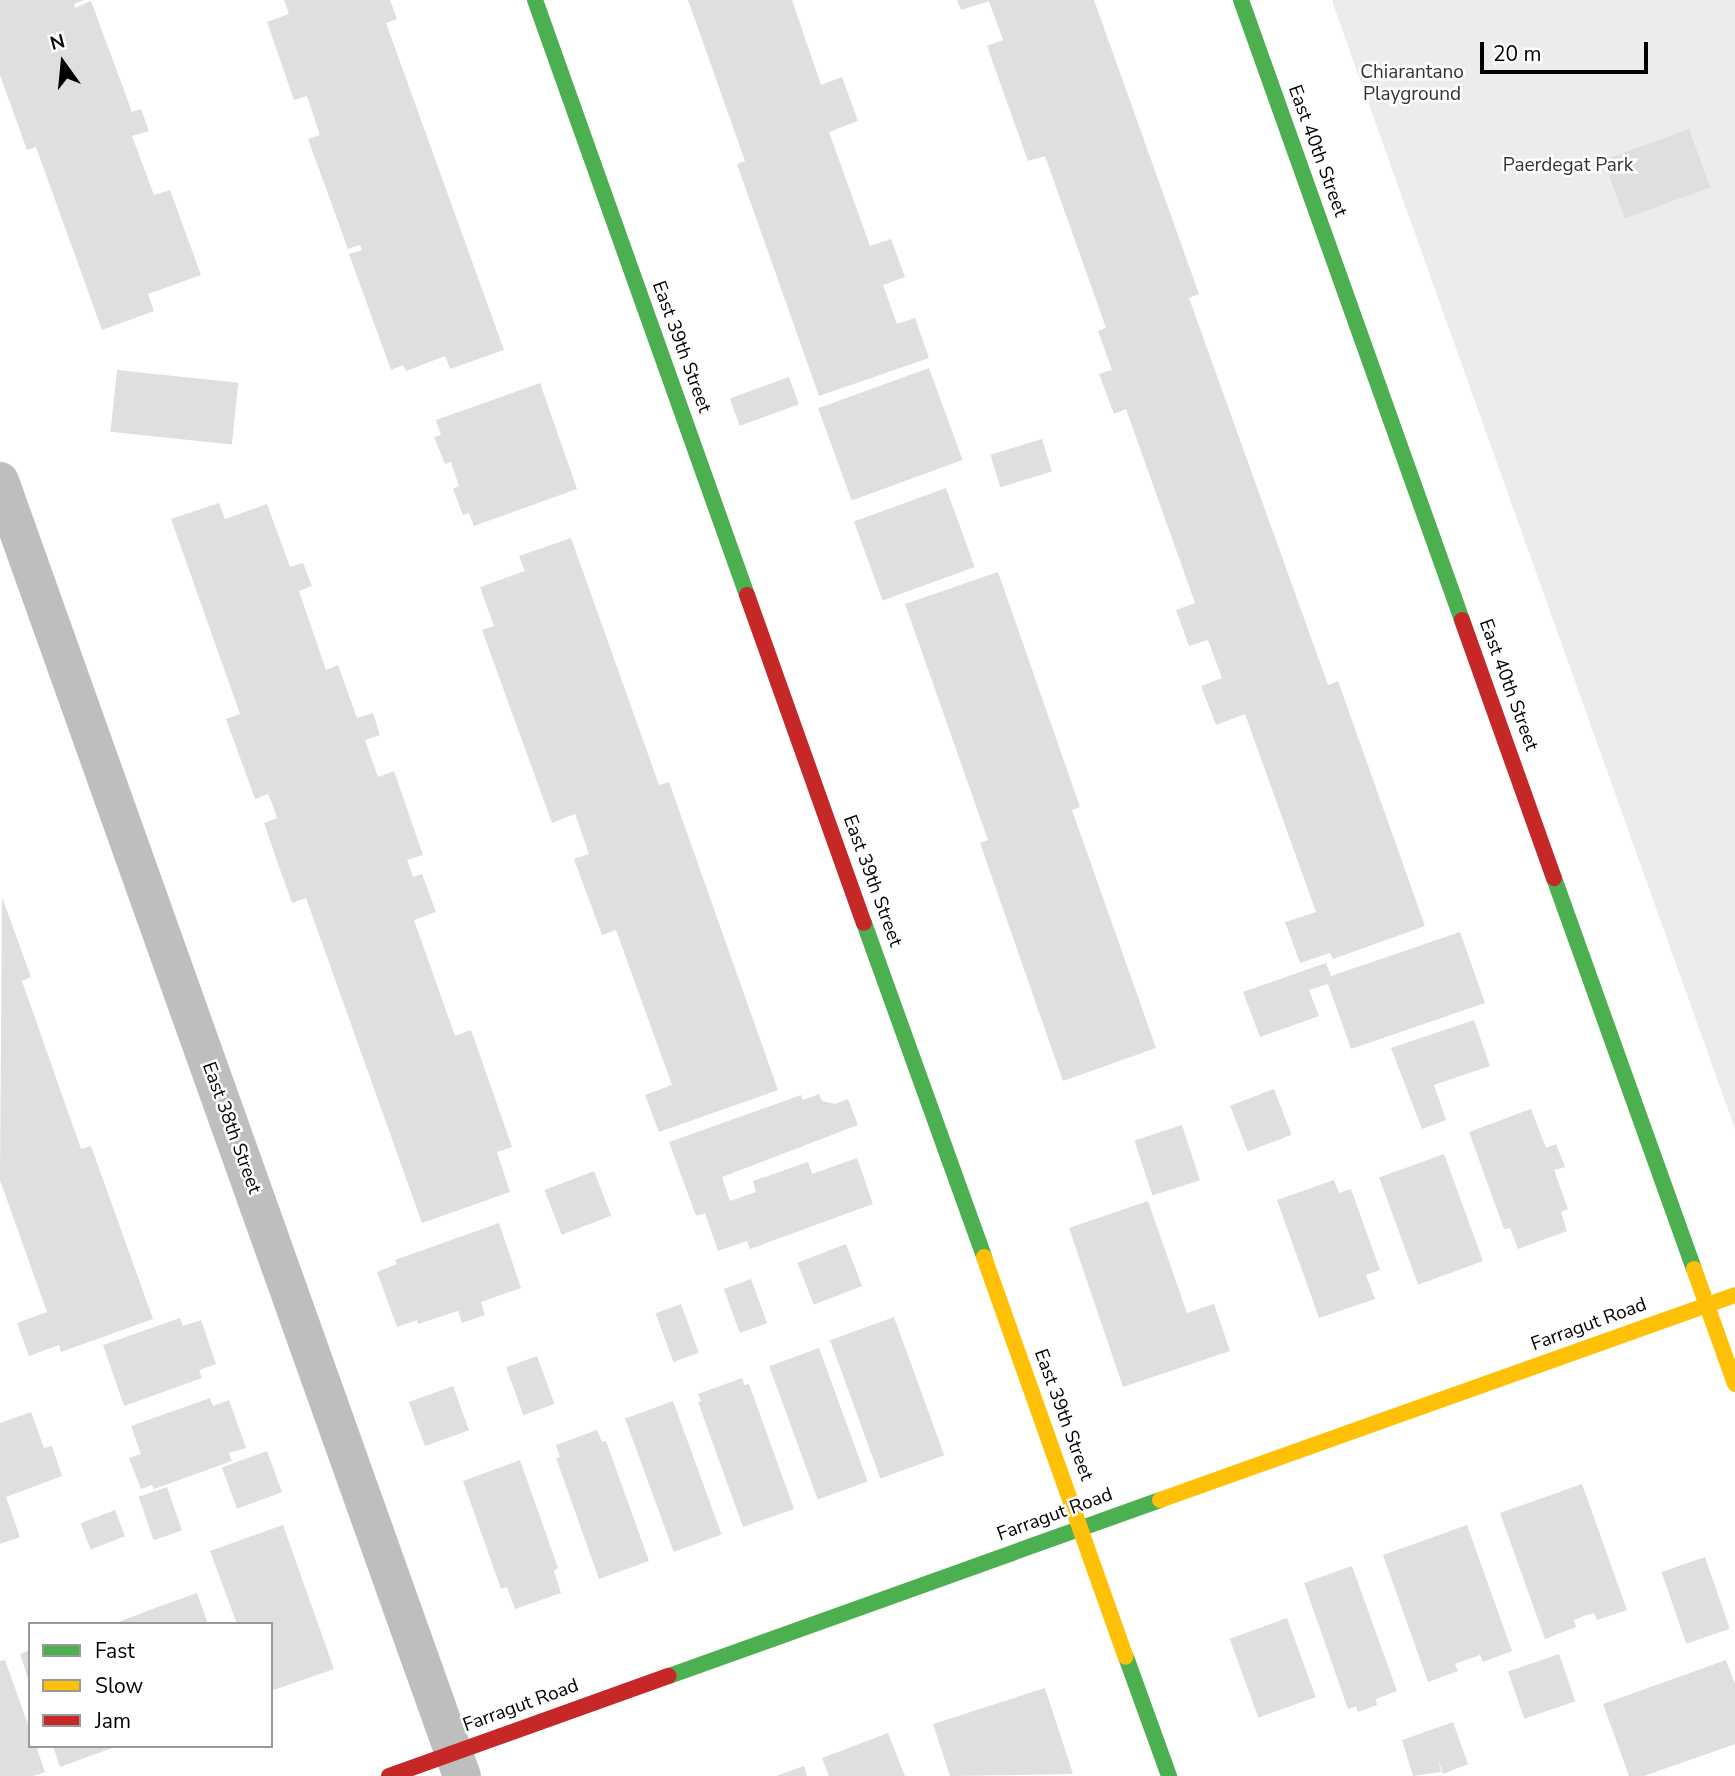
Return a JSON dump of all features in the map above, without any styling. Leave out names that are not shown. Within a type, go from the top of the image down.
[{"type":"street","name":"East 39th Street","points":[[535,0],[1169,1776]]},
{"type":"street","name":"East 40th Street","points":[[1241,0],[1735,1384]]},
{"type":"street","name":"East 38th Street","points":[[0,481],[457,1764]]},
{"type":"street","name":"Farragut Road","points":[[389,1776],[457,1764],[1081,1529],[1735,1295]]},
{"type":"green space","name":"Paerdegat Park","points":[[1333,0],[1735,0],[1735,1129],[1333,4]]},
{"type":"building","points":[[0,0],[84,0],[74,4],[75,8],[91,1],[132,112],[141,109],[149,131],[132,136],[154,195],[170,190],[201,275],[148,294],[154,311],[102,330],[36,147],[27,150],[0,75]]},
{"type":"building","points":[[284,0],[390,0],[397,19],[386,23],[504,350],[450,369],[445,356],[406,371],[403,365],[391,370],[349,254],[362,250],[360,245],[348,249],[308,139],[320,135],[307,96],[294,100],[267,22],[289,14]]},
{"type":"building","points":[[688,0],[792,0],[821,85],[842,77],[858,121],[829,132],[870,246],[891,239],[905,277],[883,285],[897,324],[915,318],[929,358],[819,396],[737,164],[745,161]]},
{"type":"building","points":[[957,0],[1094,0],[1199,294],[1189,298],[1328,685],[1338,681],[1425,926],[1333,959],[1330,953],[1300,963],[1285,922],[1316,912],[1245,714],[1216,725],[1201,686],[1222,678],[1208,640],[1189,646],[1176,610],[1195,603],[1126,409],[1114,414],[1099,374],[1112,370],[1098,331],[1106,328],[1045,156],[1028,161],[987,46],[1003,40],[989,1],[961,10]]},
{"type":"building","points":[[1689,129],[1710,187],[1625,218],[1603,160]]},
{"type":"building","points":[[929,368],[963,460],[852,500],[818,408]]},
{"type":"building","points":[[117,370],[238,383],[232,444],[111,432]]},
{"type":"building","points":[[789,377],[799,404],[740,426],[730,399]]},
{"type":"building","points":[[540,383],[577,489],[474,526],[469,513],[463,515],[453,489],[459,486],[451,462],[445,464],[434,437],[441,435],[436,420]]},
{"type":"building","points":[[1042,439],[1052,472],[1000,487],[990,455]]},
{"type":"building","points":[[946,488],[975,567],[883,600],[854,522]]},
{"type":"building","points":[[219,503],[225,519],[267,504],[290,567],[303,563],[312,586],[299,591],[326,670],[338,665],[357,718],[373,713],[380,735],[365,740],[378,777],[394,771],[423,855],[407,860],[413,877],[422,874],[436,912],[414,920],[455,1036],[471,1030],[512,1147],[497,1152],[510,1192],[422,1223],[306,898],[292,903],[278,864],[264,823],[277,818],[273,806],[268,794],[255,799],[226,719],[240,714],[171,519]]},
{"type":"building","points":[[571,538],[659,785],[669,782],[778,1090],[659,1132],[645,1095],[672,1085],[616,930],[602,935],[574,859],[589,854],[575,814],[552,823],[482,630],[494,626],[480,587],[525,571],[519,556]]},
{"type":"building","points":[[998,572],[1080,807],[1072,810],[1156,1048],[1063,1081],[980,843],[988,840],[905,604]]},
{"type":"building","points":[[2,897],[31,977],[22,981],[81,1149],[91,1146],[153,1319],[61,1352],[59,1345],[29,1356],[17,1323],[47,1312],[0,1180]]},
{"type":"building","points":[[1460,932],[1485,1003],[1351,1049],[1328,984],[1309,990],[1319,1016],[1260,1037],[1243,992],[1326,963],[1331,976]]},
{"type":"building","points":[[1474,1020],[1490,1066],[1434,1085],[1446,1120],[1422,1129],[1391,1048]]},
{"type":"building","points":[[1274,1089],[1292,1135],[1248,1152],[1230,1106]]},
{"type":"building","points":[[819,1094],[822,1101],[835,1104],[848,1099],[858,1125],[722,1177],[730,1201],[756,1192],[753,1181],[808,1162],[812,1174],[857,1158],[873,1204],[750,1249],[747,1241],[718,1251],[705,1213],[696,1216],[669,1142],[801,1095],[803,1100]]},
{"type":"building","points":[[1531,1109],[1546,1148],[1556,1144],[1565,1167],[1554,1170],[1568,1209],[1561,1212],[1567,1231],[1518,1249],[1510,1228],[1504,1229],[1469,1132]]},
{"type":"building","points":[[1182,1125],[1200,1180],[1152,1196],[1134,1140]]},
{"type":"building","points":[[1444,1154],[1483,1261],[1418,1285],[1379,1178]]},
{"type":"building","points":[[594,1171],[611,1216],[562,1235],[545,1190]]},
{"type":"building","points":[[1334,1180],[1339,1193],[1351,1189],[1380,1270],[1366,1275],[1375,1299],[1319,1318],[1277,1200]]},
{"type":"building","points":[[1148,1201],[1187,1313],[1214,1304],[1230,1351],[1123,1387],[1069,1228]]},
{"type":"building","points":[[499,1223],[521,1288],[481,1302],[485,1315],[462,1323],[458,1311],[418,1324],[417,1320],[397,1327],[377,1272],[397,1264],[395,1260]]},
{"type":"building","points":[[846,1244],[862,1286],[814,1305],[797,1263]]},
{"type":"building","points":[[751,1279],[767,1323],[740,1333],[724,1289]]},
{"type":"building","points":[[681,1304],[699,1353],[673,1362],[656,1313]]},
{"type":"building","points":[[894,1317],[944,1455],[880,1478],[830,1340]]},
{"type":"building","points":[[180,1318],[183,1326],[201,1320],[216,1364],[199,1370],[202,1378],[124,1406],[103,1345]]},
{"type":"building","points":[[819,1348],[868,1481],[818,1500],[769,1366]]},
{"type":"building","points":[[537,1356],[554,1404],[523,1415],[506,1367]]},
{"type":"building","points":[[742,1378],[744,1385],[749,1384],[794,1509],[743,1527],[698,1402],[701,1401],[698,1394]]},
{"type":"building","points":[[453,1386],[469,1430],[425,1446],[409,1402]]},
{"type":"building","points":[[210,1398],[213,1406],[229,1400],[246,1448],[229,1453],[232,1461],[154,1489],[152,1485],[141,1489],[129,1458],[141,1454],[131,1426]]},
{"type":"building","points":[[673,1401],[722,1534],[674,1552],[625,1418]]},
{"type":"building","points":[[31,1412],[44,1448],[52,1446],[62,1476],[6,1497],[20,1537],[0,1544],[0,1423]]},
{"type":"building","points":[[597,1430],[602,1442],[606,1441],[649,1561],[599,1579],[556,1458],[560,1457],[556,1445]]},
{"type":"building","points":[[267,1451],[282,1492],[237,1509],[222,1467]]},
{"type":"building","points":[[520,1460],[558,1568],[554,1571],[561,1593],[515,1609],[507,1587],[501,1589],[463,1481]]},
{"type":"building","points":[[1582,1484],[1627,1610],[1597,1620],[1594,1613],[1584,1616],[1574,1620],[1576,1627],[1545,1639],[1500,1513]]},
{"type":"building","points":[[167,1487],[182,1530],[154,1540],[139,1497]]},
{"type":"building","points":[[115,1510],[125,1536],[90,1549],[80,1523]]},
{"type":"building","points":[[283,1525],[334,1669],[273,1690],[273,1622],[236,1622],[210,1551]]},
{"type":"building","points":[[1467,1525],[1512,1651],[1483,1662],[1480,1655],[1455,1664],[1458,1671],[1428,1682],[1383,1555]]},
{"type":"building","points":[[1705,1557],[1730,1629],[1686,1644],[1662,1572]]},
{"type":"building","points":[[1352,1566],[1397,1691],[1376,1699],[1377,1705],[1358,1712],[1356,1706],[1348,1709],[1304,1583]]},
{"type":"building","points":[[197,1593],[207,1622],[118,1622]]},
{"type":"building","points":[[1287,1618],[1316,1697],[1258,1718],[1230,1639]]},
{"type":"building","points":[[28,1651],[28,1678],[20,1654]]},
{"type":"building","points":[[1559,1654],[1575,1701],[1524,1719],[1508,1672]]},
{"type":"building","points":[[5,1660],[28,1724],[28,1748],[37,1748],[45,1772],[33,1776],[0,1776],[0,1661]]},
{"type":"building","points":[[1726,1660],[1735,1684],[1735,1744],[1644,1776],[1629,1776],[1603,1704]]},
{"type":"building","points":[[1045,1688],[1073,1774],[950,1776],[933,1724]]},
{"type":"building","points":[[1453,1722],[1468,1764],[1443,1774],[1438,1759],[1441,1772],[1413,1776],[1402,1740]]},
{"type":"building","points":[[888,1733],[905,1776],[829,1776],[822,1758]]},
{"type":"building","points":[[54,1748],[112,1748],[60,1767]]},
{"type":"building","points":[[804,1766],[807,1776],[776,1776]]},
{"type":"traffic: fast","points":[[535,0],[747,595]]},
{"type":"traffic: fast","points":[[1241,0],[1462,620]]},
{"type":"traffic: fast","points":[[1554,878],[1694,1269]]},
{"type":"traffic: fast","points":[[864,923],[984,1257]]},
{"type":"traffic: fast","points":[[669,1676],[1160,1500]]},
{"type":"traffic: fast","points":[[1126,1657],[1169,1776]]},
{"type":"traffic: slow","points":[[984,1257],[1126,1657]]},
{"type":"traffic: slow","points":[[1694,1269],[1735,1384]]},
{"type":"traffic: slow","points":[[1160,1500],[1735,1295]]},
{"type":"traffic: jam","points":[[747,595],[864,923]]},
{"type":"traffic: jam","points":[[1462,620],[1554,878]]},
{"type":"traffic: jam","points":[[389,1776],[669,1676]]},
{"type":"park label","name":"Chiarantano Playground","points":[[1412,84]]}]
